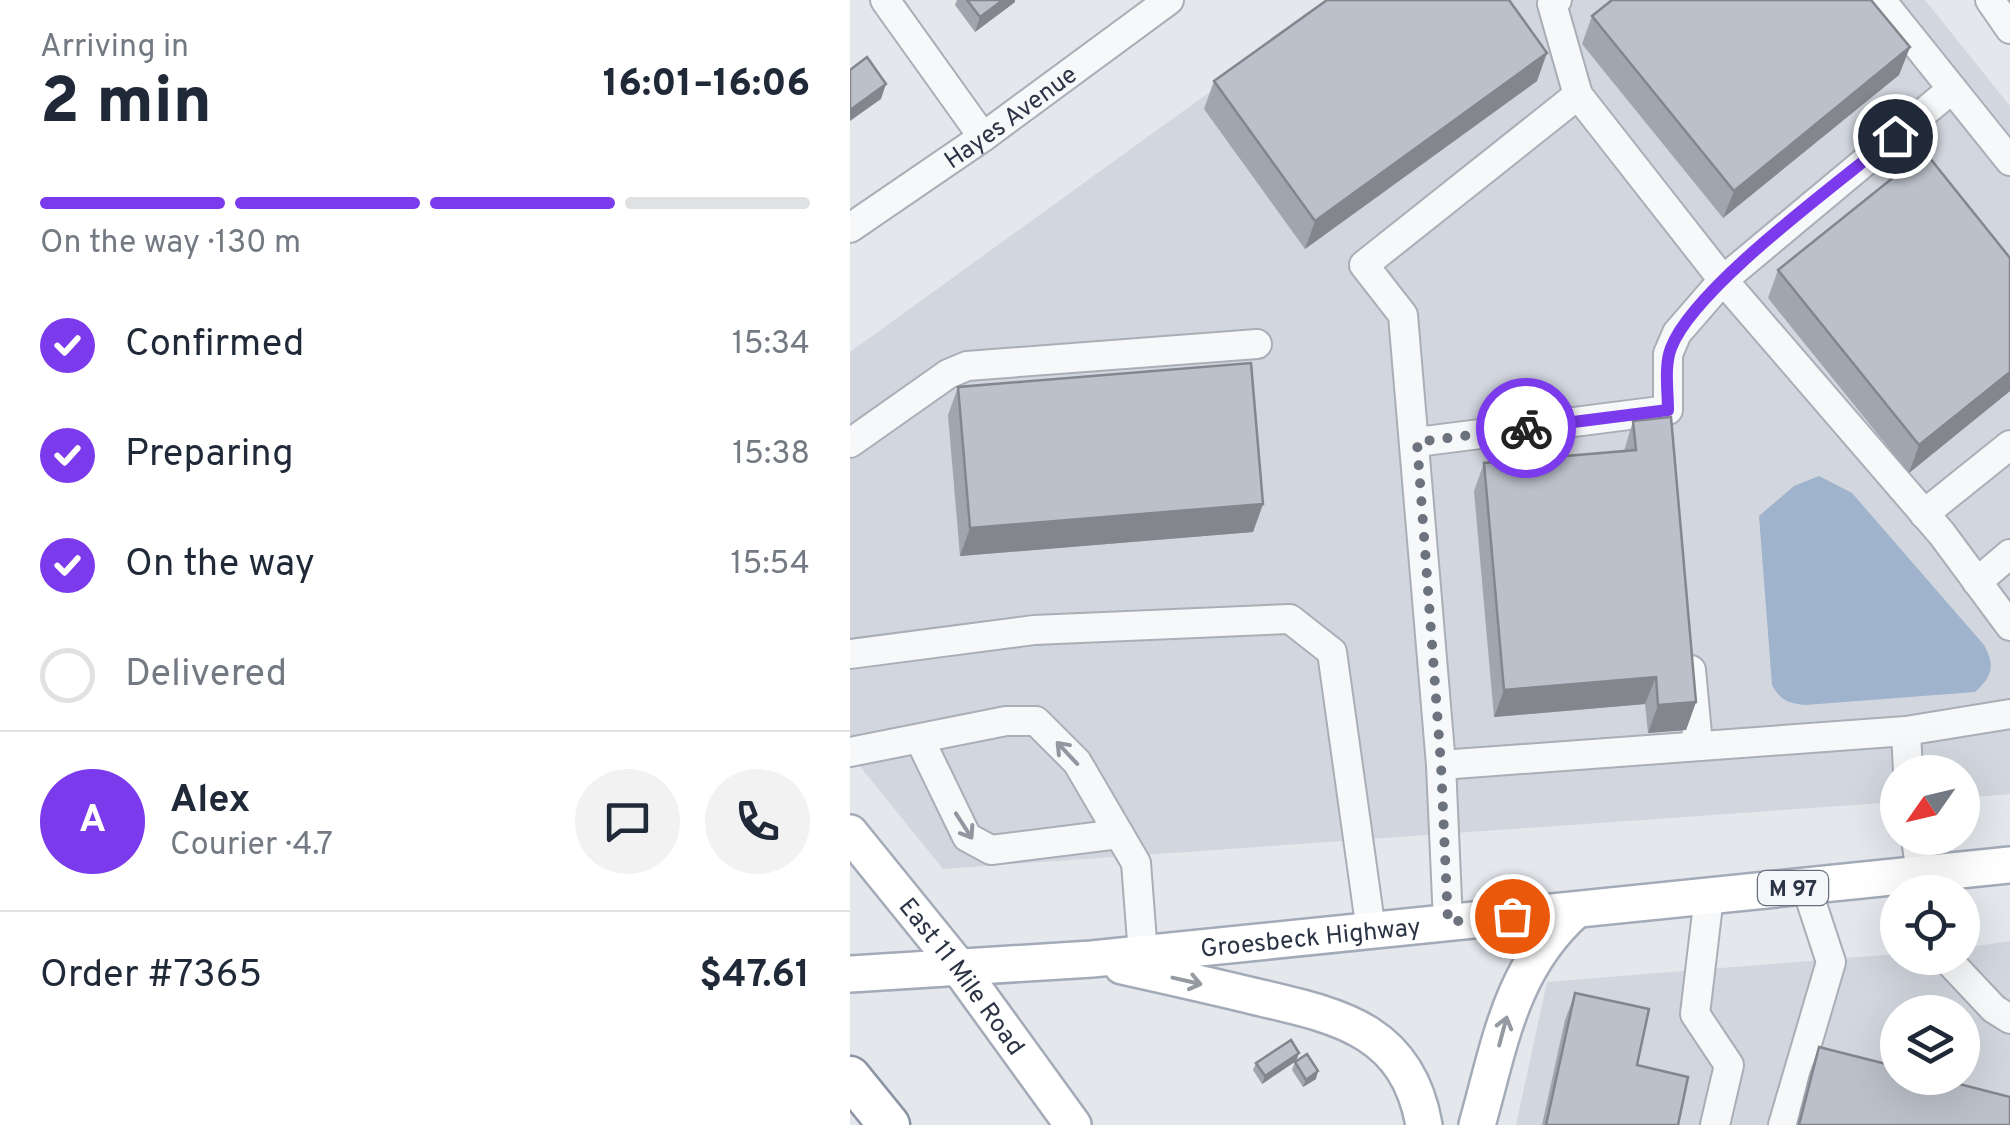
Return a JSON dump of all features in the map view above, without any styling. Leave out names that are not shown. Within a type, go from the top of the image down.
[{"type":"highway","points":[[850,1076],[888,1125]]},
{"type":"main road","name":"East 11 Mile Road","points":[[850,833],[958,965],[1073,1125]]},
{"type":"main road","name":"Groesbeck Highway","points":[[1960,875],[2010,865]]},
{"type":"main road","name":"Groesbeck Highway","points":[[860,973],[1143,954],[1806,886],[1880,883]]},
{"type":"main road","points":[[1477,1125],[1514,992],[1539,951],[1576,910]]},
{"type":"main road","points":[[1092,958],[1313,1008],[1356,1024],[1385,1046],[1410,1078],[1424,1125]]},
{"type":"street","points":[[885,0],[983,137]]},
{"type":"street","name":"Hayes Avenue","points":[[850,228],[983,137],[1168,0]]},
{"type":"street","points":[[1557,0],[1552,4],[1578,95],[1724,280],[1924,514],[2010,626]]},
{"type":"street","points":[[1881,0],[2010,161]]},
{"type":"street","points":[[1990,0],[2010,28]]},
{"type":"street","points":[[1417,442],[1669,420],[1668,354],[1677,333],[1724,280],[1952,89]]},
{"type":"street","points":[[1448,922],[1441,765],[1417,442],[1403,315],[1364,266],[1578,95]]},
{"type":"street","points":[[850,443],[948,374],[967,366],[1258,344]]},
{"type":"street","points":[[1924,514],[2010,444]]},
{"type":"street","points":[[1977,582],[2010,554]]},
{"type":"street","points":[[850,654],[1034,630],[1290,619],[1332,652],[1371,930]]},
{"type":"street","points":[[1689,646],[1698,744]]},
{"type":"street","points":[[1441,765],[1906,731],[2010,714]]},
{"type":"street","points":[[850,752],[1006,720],[1036,721],[1077,762],[1136,863],[1143,954]]},
{"type":"street","points":[[1906,731],[1907,755]]},
{"type":"street","points":[[920,740],[967,837],[992,850],[1119,834]]},
{"type":"street","points":[[1783,1125],[1831,962],[1806,886]]},
{"type":"street","points":[[1709,896],[1695,1014],[1729,1065],[1715,1125]]},
{"type":"street","points":[[1962,975],[1994,1009],[2010,1019]]},
{"type":"shaded area","points":[[1337,0],[1925,0],[2010,106],[2010,794],[1980,797],[1980,755],[1880,755],[1880,803],[943,869],[850,754],[850,352]]},
{"type":"shaded area","points":[[2010,941],[2010,1125],[1516,1125],[1547,982],[1880,955],[1880,975],[1980,975],[1980,945]]},
{"type":"water","points":[[1819,476],[1852,493],[1984,645],[1990,670],[1975,692],[1805,705],[1786,700],[1775,690],[1759,516],[1794,486]]},
{"type":"building","points":[[967,0],[1003,0],[980,17]]},
{"type":"building","points":[[1327,0],[1509,0],[1547,53],[1315,221],[1214,81]]},
{"type":"building","points":[[1612,0],[1871,0],[1910,47],[1734,191],[1592,16]]},
{"type":"building","points":[[867,57],[886,84],[850,110],[850,70]]},
{"type":"building","points":[[1925,152],[2010,258],[2010,372],[1919,445],[1778,270]]},
{"type":"building","points":[[1251,363],[1263,504],[970,528],[958,387]]},
{"type":"building","points":[[1671,417],[1696,702],[1658,705],[1656,677],[1504,690],[1484,463],[1636,450],[1633,421]]},
{"type":"building","points":[[1575,993],[1649,1009],[1637,1065],[1688,1077],[1678,1125],[1546,1125]]},
{"type":"building","points":[[1291,1040],[1299,1053],[1265,1076],[1256,1063]]},
{"type":"building","points":[[1819,1047],[1880,1062],[1880,1095],[1980,1095],[1980,1089],[2010,1097],[2010,1125],[1799,1125]]},
{"type":"building","points":[[1307,1054],[1318,1071],[1306,1080],[1295,1062]]},
{"type":"way so far","points":[[1512,916],[1448,922],[1441,765],[1417,442],[1526,428]]},
{"type":"route","points":[[1526,428],[1668,410],[1668,354],[1677,333],[1724,280],[1895,136]]}]
